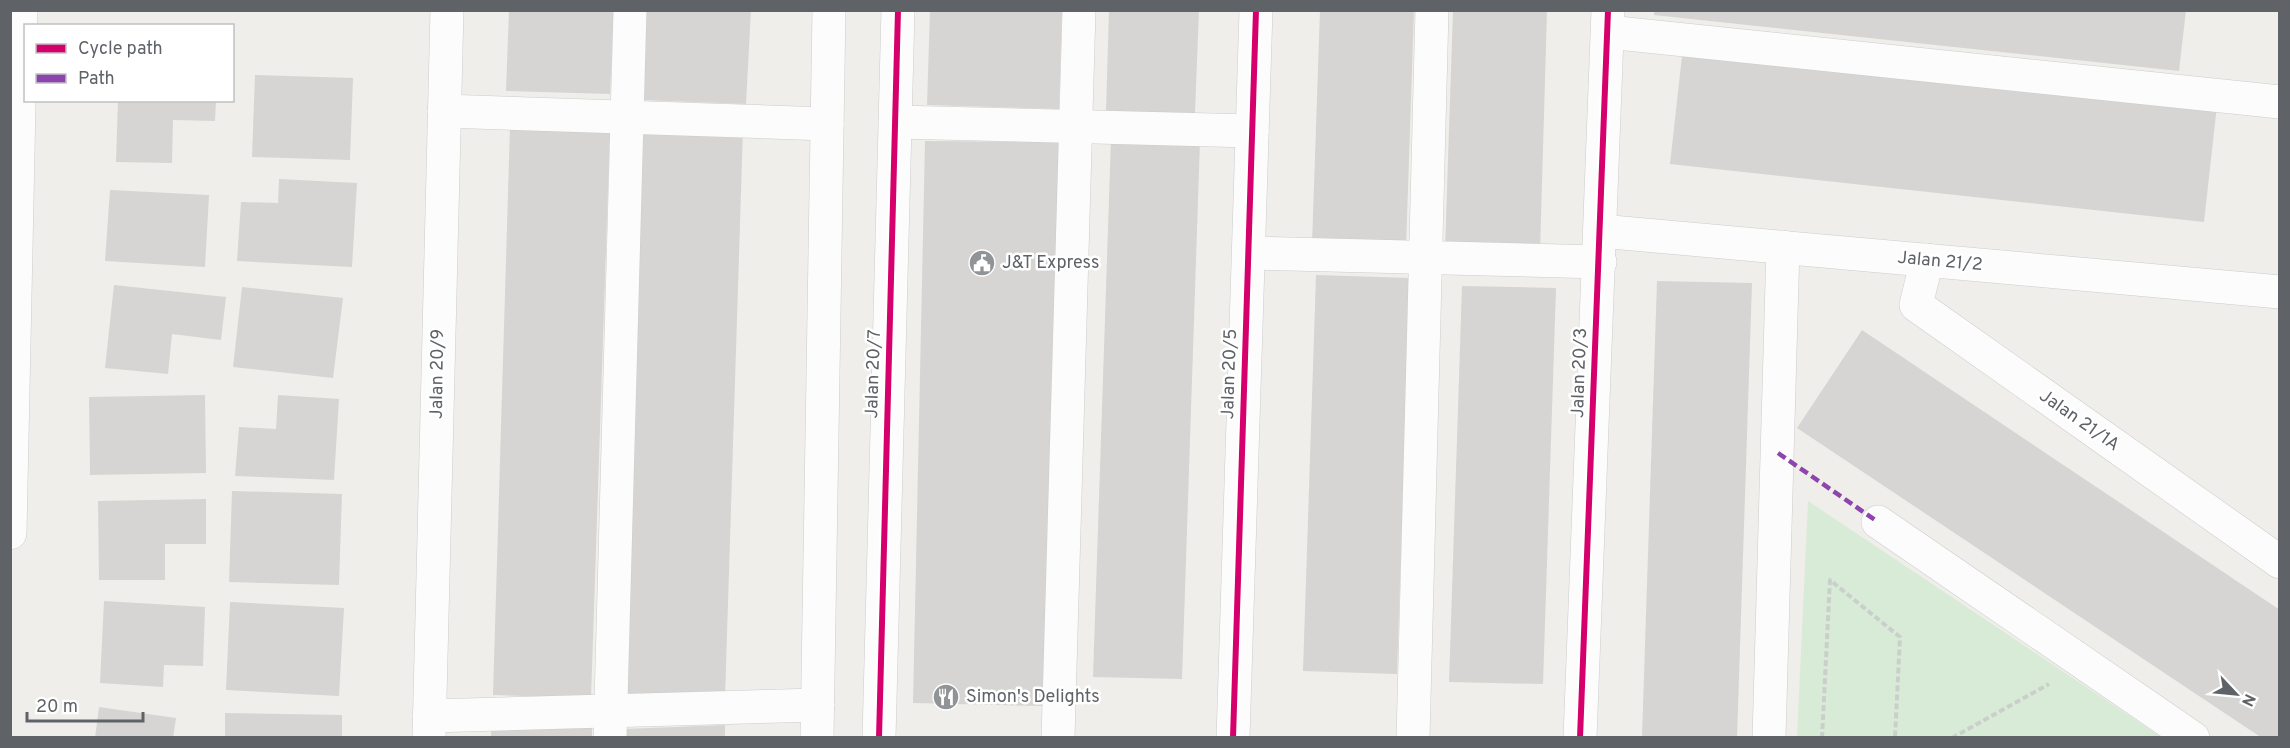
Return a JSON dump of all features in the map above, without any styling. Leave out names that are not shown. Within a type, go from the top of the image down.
[{"type":"street","points":[[10,533],[21,10]]},
{"type":"street","name":"Jalan 20/9","points":[[429,727],[447,10]]},
{"type":"street","points":[[611,724],[630,10]]},
{"type":"street","points":[[817,738],[829,10]]},
{"type":"street","name":"Jalan 20/7","points":[[879,738],[898,10]]},
{"type":"street","points":[[1058,738],[1079,10]]},
{"type":"street","name":"Jalan 20/5","points":[[1233,738],[1256,10]]},
{"type":"street","points":[[1413,738],[1432,10]]},
{"type":"street","points":[[1608,21],[2280,102]]},
{"type":"street","name":"Jalan 20/3","points":[[1580,738],[1608,21]]},
{"type":"street","points":[[444,111],[828,124]]},
{"type":"street","points":[[896,122],[1252,130]]},
{"type":"street","name":"Jalan 21/2","points":[[1249,253],[1427,257],[1600,246],[1783,247],[2280,292]]},
{"type":"street","points":[[1769,738],[1783,247]]},
{"type":"street","name":"Jalan 21/1A","points":[[1927,261],[1916,305],[2280,562]]},
{"type":"street","points":[[1878,522],[2193,738]]},
{"type":"street","points":[[429,727],[611,724],[818,705]]},
{"type":"path","points":[[1822,738],[1830,580],[1900,637],[1895,738]]},
{"type":"path","points":[[1952,738],[2055,681]]},
{"type":"path","points":[[1961,738],[1962,732]]},
{"type":"green space","points":[[1808,501],[2161,737],[1797,737]]},
{"type":"building","points":[[509,10],[614,10],[610,94],[506,91]]},
{"type":"building","points":[[645,10],[751,10],[746,104],[641,100]]},
{"type":"building","points":[[930,10],[1062,10],[1059,109],[927,105]]},
{"type":"building","points":[[1109,10],[1199,10],[1195,113],[1106,111]]},
{"type":"building","points":[[1320,10],[1414,10],[1406,248],[1312,244]]},
{"type":"building","points":[[1453,10],[1547,10],[1540,253],[1445,250]]},
{"type":"building","points":[[1655,10],[2186,10],[2179,71],[1654,15]]},
{"type":"building","points":[[1683,47],[2217,105],[2204,222],[1670,164]]},
{"type":"building","points":[[255,75],[353,78],[350,160],[252,157]]},
{"type":"building","points":[[118,102],[216,102],[215,121],[173,120],[172,163],[116,162]]},
{"type":"building","points":[[510,126],[610,129],[591,698],[493,695]]},
{"type":"building","points":[[643,126],[743,129],[725,698],[626,695]]},
{"type":"building","points":[[1111,139],[1200,141],[1182,679],[1093,677]]},
{"type":"building","points":[[925,141],[1059,142],[1043,706],[913,703]]},
{"type":"building","points":[[279,179],[357,183],[352,267],[237,261],[241,202],[278,203]]},
{"type":"building","points":[[110,190],[209,195],[205,267],[105,261]]},
{"type":"building","points":[[1316,275],[1410,278],[1397,674],[1303,671]]},
{"type":"building","points":[[1657,281],[1752,283],[1737,738],[1642,736]]},
{"type":"building","points":[[114,285],[226,297],[221,340],[172,334],[168,374],[105,368]]},
{"type":"building","points":[[1462,286],[1556,288],[1543,684],[1449,682]]},
{"type":"building","points":[[242,287],[343,298],[333,378],[233,367]]},
{"type":"building","points":[[1862,330],[2280,610],[2280,738],[2262,738],[1797,428]]},
{"type":"building","points":[[205,395],[206,473],[90,475],[89,397]]},
{"type":"building","points":[[278,395],[339,399],[334,480],[235,476],[239,427],[276,429]]},
{"type":"building","points":[[232,491],[342,494],[339,585],[229,582]]},
{"type":"building","points":[[206,499],[206,544],[165,544],[165,580],[99,580],[98,501]]},
{"type":"building","points":[[104,601],[205,607],[203,666],[164,665],[163,687],[100,683]]},
{"type":"building","points":[[230,602],[344,608],[339,696],[226,690]]},
{"type":"building","points":[[99,707],[176,718],[173,738],[95,738]]},
{"type":"building","points":[[225,713],[342,715],[342,738],[225,738]]},
{"type":"building","points":[[592,725],[592,738],[491,738],[491,728]]},
{"type":"building","points":[[725,725],[725,738],[624,738],[624,729]]},
{"type":"marked path","points":[[1778,453],[1878,522]]},
{"type":"cycle path","points":[[879,738],[898,10]]},
{"type":"cycle path","points":[[1233,738],[1256,10]]},
{"type":"cycle path","points":[[1580,738],[1608,10]]},
{"type":"place","name":"J&T Express","points":[[982,263]]},
{"type":"place","name":"Simon's Delights","points":[[946,697]]}]
